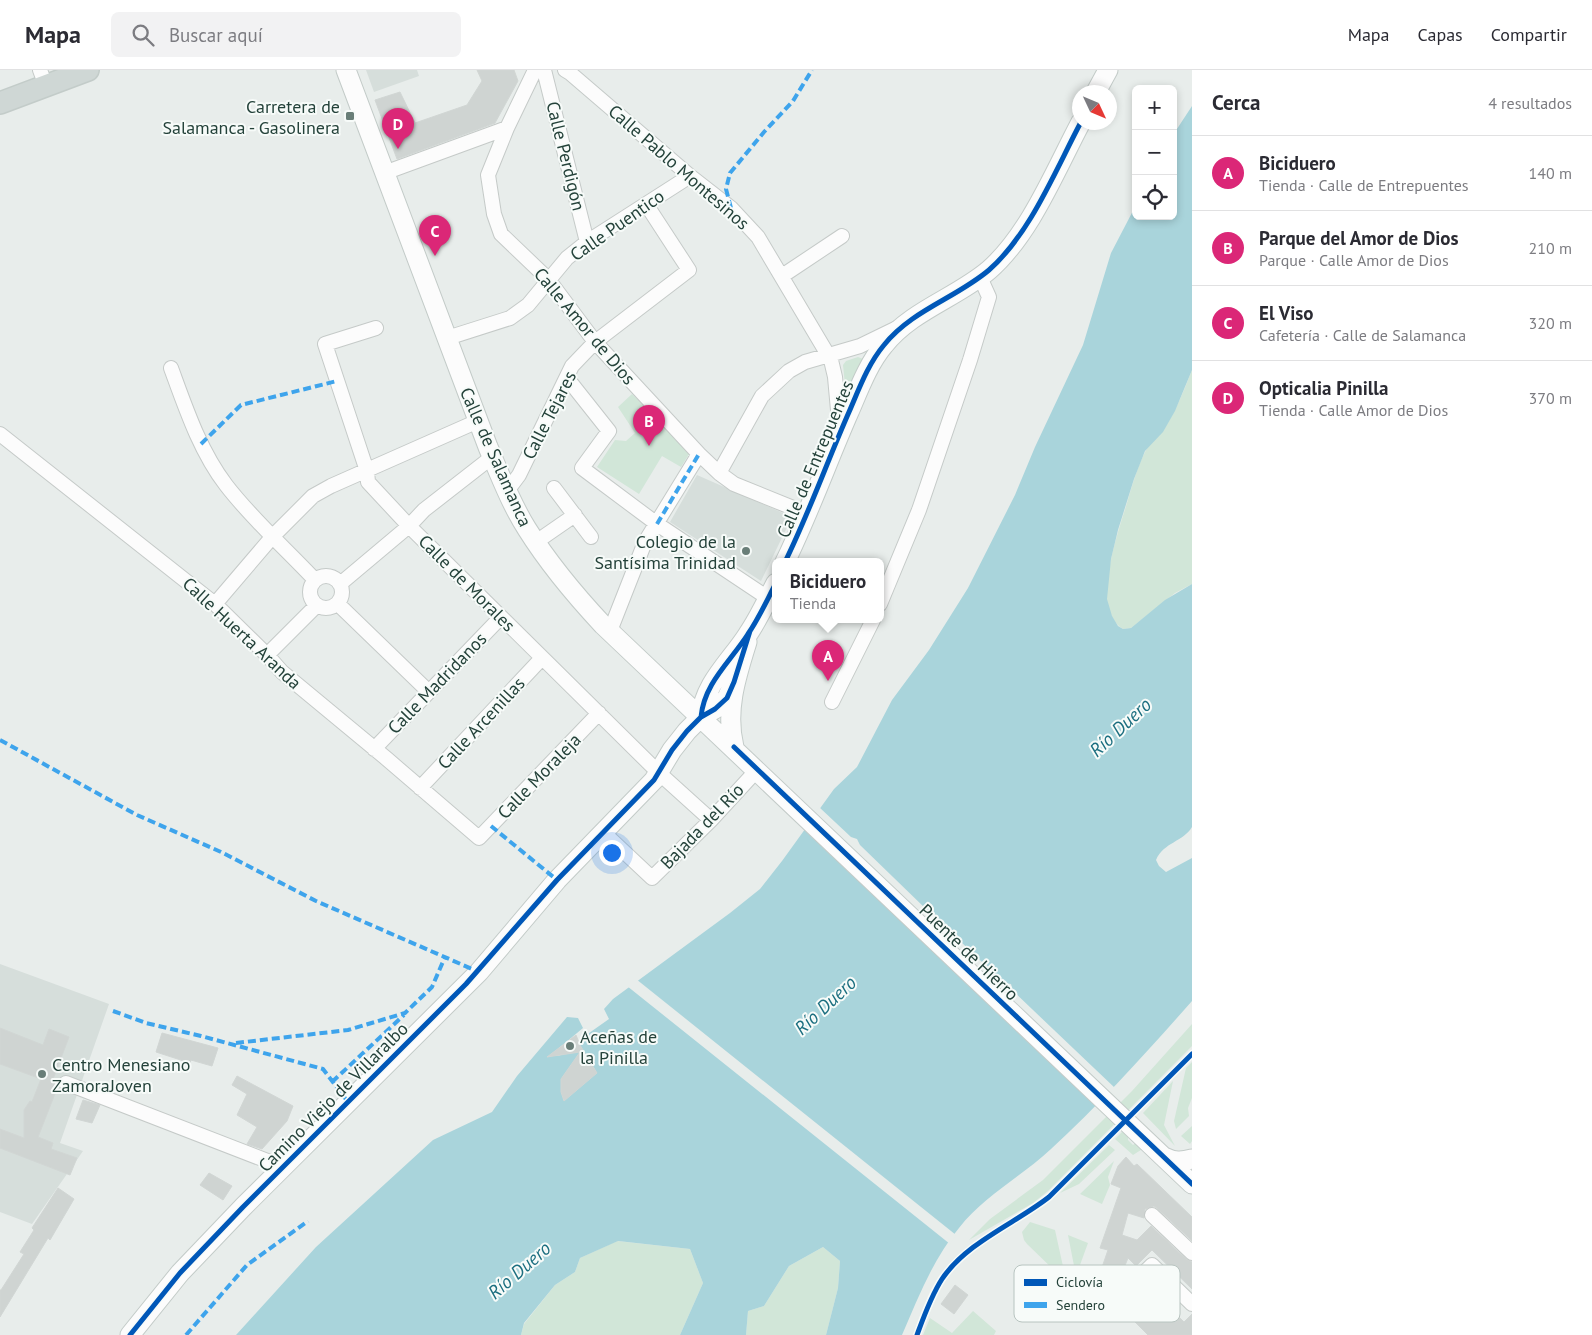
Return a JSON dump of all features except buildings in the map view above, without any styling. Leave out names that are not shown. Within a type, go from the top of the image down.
[{"type":"main road","points":[[0,103],[43,78],[88,70]]},
{"type":"street","name":"Calle de Salamanca","points":[[346,70],[492,457],[527,529],[574,593],[610,632],[781,792]]},
{"type":"street","name":"Calle Amor de Dios","points":[[535,70],[506,128],[488,175],[494,214],[501,234],[548,279],[595,342],[719,474],[734,484],[808,514]]},
{"type":"street","name":"Calle Perdigón","points":[[544,70],[587,242]]},
{"type":"street","name":"Calle Pablo Montesinos","points":[[565,70],[690,176],[731,208],[758,236],[828,355],[835,377],[840,434]]},
{"type":"street","points":[[1100,85],[1108,70]]},
{"type":"street","points":[[384,173],[506,128]]},
{"type":"street","name":"Calle de Entrepuentes","points":[[787,558],[808,514],[840,434],[874,359],[884,345],[904,325],[980,277],[1005,255],[1018,238],[1037,206],[1077,130]]},
{"type":"street","name":"Calle Puentico","points":[[446,338],[510,318],[528,306],[548,279],[567,258],[587,242],[690,176]]},
{"type":"street","name":"Calle Tejares","points":[[507,491],[519,475],[572,366],[595,342],[689,270],[646,204]]},
{"type":"street","points":[[782,276],[842,236]]},
{"type":"street","points":[[884,595],[920,510],[989,297],[980,277]]},
{"type":"street","points":[[719,474],[762,396],[789,371],[805,362],[860,346],[904,325]]},
{"type":"street","name":"Calle de Morales","points":[[376,328],[325,344],[367,471],[368,482],[409,526],[542,658],[659,773],[711,820]]},
{"type":"street","points":[[171,368],[192,423],[212,464],[226,485],[244,507],[315,580]]},
{"type":"street","points":[[567,378],[609,431],[582,468],[657,524],[772,590],[750,632],[708,691],[701,717]]},
{"type":"street","points":[[215,604],[273,536],[313,496],[478,421]]},
{"type":"street","name":"Calle Huerta Aranda","points":[[0,434],[215,604],[282,672],[479,838]]},
{"type":"street","points":[[610,632],[645,542],[699,454]]},
{"type":"street","points":[[340,584],[409,526],[424,510],[492,457]]},
{"type":"street","points":[[554,488],[591,537]]},
{"type":"street","points":[[536,542],[575,515]]},
{"type":"street","points":[[324,576],[333,578],[340,584],[342,594],[338,604],[327,609],[316,606],[309,593],[315,580],[324,576]]},
{"type":"street","points":[[338,604],[429,692]]},
{"type":"street","points":[[267,655],[316,606]]},
{"type":"street","name":"Calle Madridanos","points":[[374,749],[501,617]]},
{"type":"street","points":[[832,702],[872,623]]},
{"type":"street","points":[[701,717],[720,705],[729,693],[750,632]]},
{"type":"street","name":"Calle Arcenillas","points":[[420,788],[542,658]]},
{"type":"street","points":[[734,682],[730,719],[734,748]]},
{"type":"street","name":"Calle Moraleja","points":[[479,838],[599,713]]},
{"type":"street","name":"Camino Viejo de Villaralbo","points":[[130,1335],[180,1273],[466,984],[557,880],[659,773],[675,744],[701,717]]},
{"type":"street","name":"Bajada del Río","points":[[603,832],[652,878],[711,820],[757,770]]},
{"type":"street","name":"Puente de Hierro","points":[[781,792],[1164,1157],[1191,1179]]},
{"type":"street","points":[[66,1083],[283,1168]]},
{"type":"street","points":[[1164,1157],[1179,1162],[1192,1159]]},
{"type":"street","points":[[1152,1215],[1192,1253]]},
{"type":"street","points":[[1180,1292],[1192,1304]]},
{"type":"shaded area","points":[[366,70],[417,70],[419,76],[374,92]]},
{"type":"shaded area","name":"Colegio de la Santísima Trinidad","points":[[697,475],[792,517],[761,581],[670,522]]},
{"type":"shaded area","name":"Centro Menesiano ZamoraJoven","points":[[0,964],[109,1004],[60,1143],[83,1151],[32,1224],[0,1212]]},
{"type":"green space","points":[[858,357],[863,359],[863,363],[849,388],[845,385],[843,365],[846,361]]},
{"type":"green space","points":[[1192,370],[1192,584],[1175,593],[1131,628],[1123,629],[1112,617],[1107,600],[1108,577],[1116,538],[1142,458],[1168,422],[1180,400]]},
{"type":"green space","points":[[632,394],[691,451],[681,467],[662,456],[639,494],[597,467],[615,440],[626,441],[635,433],[618,407]]},
{"type":"green space","points":[[1192,1024],[1192,1046],[1048,1191],[1033,1203],[969,1240],[990,1219],[1043,1180],[1132,1091]]},
{"type":"green space","points":[[1192,1062],[1192,1098],[1188,1108],[1189,1116],[1176,1129],[1174,1121],[1186,1068]]},
{"type":"green space","points":[[1173,1081],[1164,1125],[1175,1146],[1143,1113]]},
{"type":"green space","points":[[1192,1126],[1192,1141],[1190,1144],[1181,1136]]},
{"type":"green space","points":[[1123,1131],[1128,1135],[1128,1140],[1133,1145],[1137,1142],[1144,1148],[1133,1155],[1115,1139]]},
{"type":"green space","points":[[1109,1145],[1115,1150],[1079,1184],[1060,1193]]},
{"type":"green space","points":[[1114,1161],[1108,1177],[1110,1185],[1102,1204],[1080,1194]]},
{"type":"green space","points":[[1030,1222],[1055,1230],[1063,1265],[1049,1265],[1027,1244],[1022,1232]]},
{"type":"green space","points":[[1068,1235],[1088,1243],[1080,1265],[1074,1265]]},
{"type":"green space","points":[[617,1241],[690,1249],[703,1283],[680,1335],[521,1335],[524,1324],[555,1285],[575,1272],[580,1258]]},
{"type":"green space","points":[[823,1247],[840,1261],[838,1288],[826,1335],[746,1335],[748,1311],[764,1306],[789,1266]]},
{"type":"green space","points":[[973,1311],[996,1331],[994,1335],[923,1335],[930,1318],[952,1333]]},
{"type":"water","name":"Río Duero","points":[[1192,106],[1192,370],[1175,411],[1163,432],[1145,451],[1134,479],[1111,559],[1107,599],[1112,616],[1118,626],[1123,629],[1131,628],[1165,600],[1192,584],[1192,827],[1184,836],[1164,849],[1156,860],[1159,866],[1166,872],[1192,858],[1192,1001],[1070,1132],[991,1196],[959,1228],[934,1266],[902,1335],[826,1335],[838,1288],[840,1261],[823,1247],[789,1266],[764,1306],[748,1311],[746,1335],[680,1335],[703,1283],[690,1249],[618,1241],[580,1258],[575,1272],[555,1285],[524,1323],[521,1335],[236,1335],[316,1247],[433,1140],[492,1112],[517,1076],[567,1017],[578,1018],[583,1028],[559,1048],[556,1056],[568,1053],[578,1046],[582,1038],[609,1019],[604,1009],[613,999],[760,889],[834,789],[857,767],[892,700],[929,650],[968,588],[1015,495],[1035,447],[1083,345],[1111,253],[1132,213],[1132,220],[1177,220],[1177,129]]},
{"type":"pier","points":[[819,807],[851,837],[857,839],[860,845],[927,910],[934,912],[937,919],[1004,983],[1011,984],[1013,991],[1115,1088],[1097,1106],[804,827]]},
{"type":"pier","points":[[636,979],[956,1235],[950,1244],[627,986]]},
{"type":"marked path","points":[[731,208],[726,189],[730,173],[793,101],[812,70]]},
{"type":"marked path","points":[[201,444],[241,405],[337,381]]},
{"type":"marked path","points":[[657,524],[699,454]]},
{"type":"marked path","points":[[0,740],[137,815],[221,852],[316,901],[479,972]]},
{"type":"marked path","points":[[491,826],[557,880]]},
{"type":"marked path","points":[[236,1043],[348,1030],[405,1013],[432,987],[445,957]]},
{"type":"marked path","points":[[113,1011],[146,1023],[323,1069],[348,1102]]},
{"type":"marked path","points":[[332,1082],[404,1015]]},
{"type":"marked path","points":[[186,1335],[247,1265],[308,1221]]},
{"type":"cycle path","points":[[787,558],[860,386],[878,352],[908,322],[976,280],[1004,255],[1017,239],[1041,201],[1077,130]]},
{"type":"cycle path","points":[[701,717],[707,693],[719,673],[752,628],[772,591]]},
{"type":"cycle path","points":[[130,1335],[180,1273],[243,1207],[466,984],[557,880],[654,780],[672,750],[687,731],[701,717],[715,709],[727,698],[750,631]]},
{"type":"cycle path","points":[[734,747],[1192,1184]]},
{"type":"cycle path","points":[[917,1335],[934,1292],[952,1266],[992,1234],[1049,1197],[1192,1054]]},
{"type":"place","name":"Carretera de Salamanca - Gasolinera","points":[[350,116]]},
{"type":"place","name":"Opticalia Pinilla","points":[[398,149]]},
{"type":"place","name":"El Viso","points":[[435,256]]},
{"type":"place","name":"Parque del Amor de Dios","points":[[649,446]]},
{"type":"place","name":"Colegio de la Santísima Trinidad","points":[[746,551]]},
{"type":"place","name":"Biciduero","points":[[828,681]]},
{"type":"place","name":"Aceñas de la Pinilla","points":[[570,1046]]},
{"type":"place","name":"Centro Menesiano ZamoraJoven","points":[[42,1074]]}]
